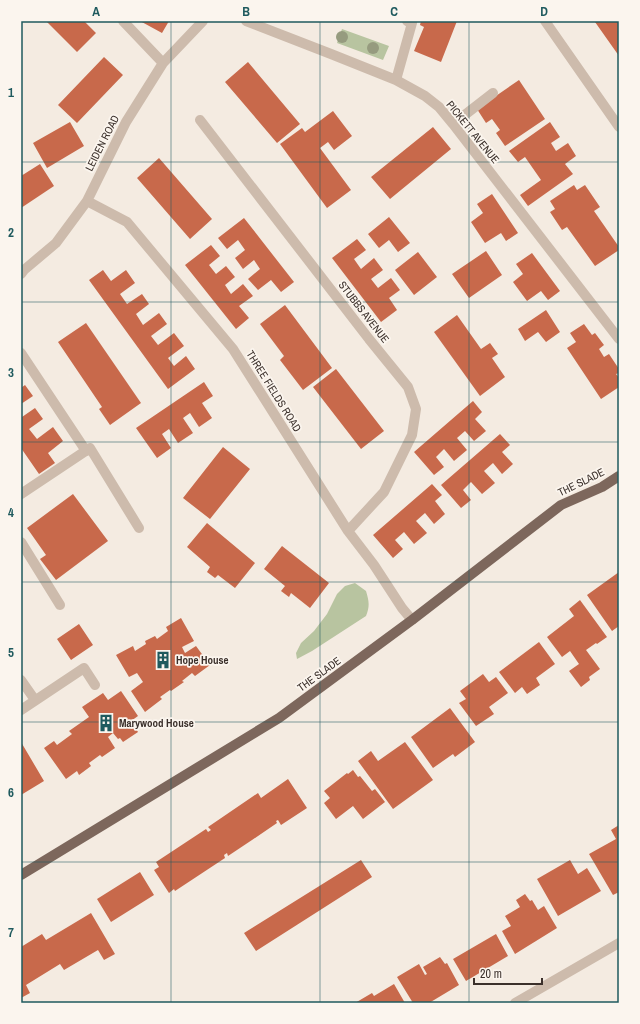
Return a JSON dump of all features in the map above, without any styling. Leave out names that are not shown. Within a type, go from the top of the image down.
[{"type":"main road","name":"THE SLADE","points":[[21,875],[274,721],[412,620],[561,505],[602,487],[619,476]]},
{"type":"street","points":[[123,21],[163,63]]},
{"type":"street","name":"LEIDEN ROAD","points":[[22,270],[56,243],[87,201],[126,122],[163,63],[203,21]]},
{"type":"street","name":"PICKETT AVENUE","points":[[246,21],[396,80],[425,96],[439,107],[619,339]]},
{"type":"street","points":[[396,80],[412,23],[407,21]]},
{"type":"street","points":[[545,21],[619,127]]},
{"type":"street","points":[[453,124],[493,93]]},
{"type":"street","name":"STUBBS AVENUE","points":[[200,120],[369,339],[408,387],[416,409],[412,435],[384,492],[348,531]]},
{"type":"street","name":"THREE FIELDS ROAD","points":[[87,201],[127,222],[233,349],[348,531],[374,565],[402,608],[412,620]]},
{"type":"street","points":[[21,353],[86,451]]},
{"type":"street","points":[[21,494],[90,448],[139,528]]},
{"type":"street","points":[[21,542],[60,605]]},
{"type":"street","points":[[21,710],[84,668],[95,685]]},
{"type":"street","points":[[21,680],[35,700]]},
{"type":"street","points":[[515,1003],[619,943]]},
{"type":"green space","points":[[342,29],[389,46],[383,60],[337,43]]},
{"type":"green space","points":[[355,583],[366,591],[369,604],[366,616],[297,659],[296,653],[301,643],[314,631],[327,614],[337,594],[345,586]]},
{"type":"building","points":[[46,21],[84,21],[96,33],[77,52]]},
{"type":"building","points":[[140,21],[169,21],[162,33]]},
{"type":"building","points":[[421,21],[457,21],[441,62],[414,51],[424,27],[420,25]]},
{"type":"building","points":[[619,21],[619,56],[595,22]]},
{"type":"building","points":[[104,57],[123,75],[77,123],[58,105]]},
{"type":"building","points":[[248,62],[300,124],[277,143],[225,82]]},
{"type":"building","points":[[519,80],[545,119],[505,146],[496,133],[500,130],[492,119],[486,123],[477,109]]},
{"type":"building","points":[[333,111],[352,136],[334,150],[328,142],[320,148],[351,190],[327,208],[280,144],[302,128],[305,132]]},
{"type":"building","points":[[70,122],[84,146],[47,168],[33,143]]},
{"type":"building","points":[[550,122],[560,137],[551,143],[556,151],[568,143],[576,156],[565,164],[573,174],[528,206],[520,195],[541,180],[525,157],[518,162],[509,151]]},
{"type":"building","points":[[433,127],[451,149],[390,199],[371,177]]},
{"type":"building","points":[[159,158],[212,219],[190,239],[137,178]]},
{"type":"building","points":[[40,164],[54,186],[21,208],[21,176]]},
{"type":"building","points":[[574,185],[577,190],[585,185],[600,207],[594,211],[619,247],[619,250],[595,266],[567,227],[562,230],[550,212],[555,209],[550,201]]},
{"type":"building","points":[[492,194],[518,233],[506,241],[501,233],[485,243],[471,222],[483,213],[477,204]]},
{"type":"building","points":[[389,217],[410,243],[398,252],[389,240],[379,248],[368,234]]},
{"type":"building","points":[[244,218],[294,282],[281,292],[271,280],[258,290],[248,279],[260,269],[254,260],[243,269],[235,258],[245,250],[238,240],[227,249],[218,238]]},
{"type":"building","points":[[357,239],[366,250],[354,259],[361,269],[374,258],[383,270],[371,279],[378,288],[391,278],[400,290],[389,298],[397,310],[381,322],[332,258]]},
{"type":"building","points":[[211,245],[220,256],[209,265],[216,274],[226,266],[235,277],[225,285],[231,294],[243,284],[253,296],[239,306],[249,318],[236,329],[185,265]]},
{"type":"building","points":[[486,251],[502,275],[469,298],[452,274]]},
{"type":"building","points":[[418,252],[437,277],[414,295],[395,270]]},
{"type":"building","points":[[532,253],[560,291],[548,300],[541,291],[527,301],[513,282],[523,274],[516,264]]},
{"type":"building","points":[[103,270],[111,281],[126,270],[135,283],[120,294],[127,304],[142,294],[149,304],[136,314],[143,325],[159,313],[167,324],[151,336],[158,345],[174,333],[184,346],[168,358],[174,366],[186,356],[195,369],[168,389],[89,280]]},
{"type":"building","points":[[285,305],[332,368],[303,390],[280,360],[284,356],[260,324]]},
{"type":"building","points":[[546,310],[560,332],[546,342],[538,332],[525,341],[518,329]]},
{"type":"building","points":[[457,315],[481,349],[490,343],[498,354],[492,358],[505,377],[480,396],[434,332]]},
{"type":"building","points":[[86,323],[141,403],[110,425],[99,409],[102,407],[58,342]]},
{"type":"building","points":[[584,324],[592,335],[595,333],[604,345],[599,349],[604,357],[609,354],[619,369],[619,373],[616,374],[619,378],[619,387],[601,399],[567,348],[576,342],[570,333]]},
{"type":"building","points":[[336,369],[384,431],[361,449],[313,387]]},
{"type":"building","points":[[204,382],[213,396],[202,403],[212,418],[199,427],[190,413],[183,418],[193,433],[178,443],[169,429],[162,434],[171,448],[157,458],[136,428]]},
{"type":"building","points":[[25,385],[33,396],[21,404],[21,388]]},
{"type":"building","points":[[473,401],[482,412],[475,419],[486,431],[474,441],[465,431],[457,438],[467,450],[454,461],[444,449],[436,457],[444,467],[434,475],[414,452]]},
{"type":"building","points":[[35,408],[43,419],[29,429],[37,439],[53,427],[63,441],[48,453],[55,463],[39,474],[21,448],[21,416],[22,417]]},
{"type":"building","points":[[500,434],[510,445],[502,452],[513,464],[502,474],[493,463],[484,471],[495,483],[482,494],[471,482],[463,490],[471,500],[461,508],[441,485]]},
{"type":"building","points":[[223,447],[250,469],[210,519],[183,498]]},
{"type":"building","points":[[432,484],[442,495],[435,501],[445,514],[434,524],[425,513],[416,521],[427,533],[414,544],[404,532],[395,540],[403,549],[393,558],[373,535]]},
{"type":"building","points":[[73,494],[108,541],[56,580],[40,559],[46,555],[27,528]]},
{"type":"building","points":[[207,523],[255,563],[235,588],[218,575],[215,578],[207,572],[210,567],[187,547]]},
{"type":"building","points":[[282,546],[329,583],[310,608],[291,593],[289,597],[281,591],[285,586],[264,569]]},
{"type":"building","points":[[619,572],[619,626],[612,631],[587,595]]},
{"type":"building","points":[[580,600],[607,637],[586,650],[600,669],[589,677],[590,680],[581,687],[569,671],[579,664],[570,651],[562,657],[547,637],[574,616],[569,609]]},
{"type":"building","name":"Hope House","points":[[181,618],[194,641],[182,647],[185,653],[196,646],[210,665],[195,676],[192,673],[182,681],[184,682],[160,697],[162,699],[145,712],[131,691],[143,682],[137,673],[129,677],[116,655],[133,646],[135,651],[146,644],[145,641],[155,636],[157,639],[168,631],[166,627]]},
{"type":"building","points":[[79,624],[93,645],[71,660],[57,639]]},
{"type":"building","points":[[539,642],[555,664],[536,678],[540,685],[527,694],[522,687],[515,693],[499,672]]},
{"type":"building","points":[[483,674],[489,682],[496,677],[508,693],[489,707],[494,714],[476,726],[459,703],[466,699],[460,691]]},
{"type":"building","points":[[121,691],[138,716],[131,721],[138,732],[123,742],[113,733],[108,737],[115,748],[102,757],[100,755],[89,763],[91,766],[79,775],[77,771],[66,779],[44,748],[54,741],[57,745],[72,734],[69,731],[89,717],[82,707],[103,693],[108,700]]},
{"type":"building","points":[[450,708],[475,742],[455,757],[453,754],[433,768],[411,737]]},
{"type":"building","points":[[21,742],[44,781],[21,795]]},
{"type":"building","points":[[405,742],[433,780],[393,809],[358,761],[371,751],[378,761]]},
{"type":"building","points":[[353,770],[372,791],[375,789],[385,802],[363,819],[353,806],[336,819],[324,803],[330,798],[324,791]]},
{"type":"building","points":[[288,779],[307,808],[281,825],[278,820],[276,821],[277,823],[252,840],[228,856],[227,853],[224,855],[225,858],[175,891],[174,889],[169,893],[154,870],[159,867],[156,862],[206,829],[208,832],[211,830],[208,827],[258,793],[261,798]]},
{"type":"building","points":[[619,825],[619,892],[613,895],[589,854],[616,839],[611,830]]},
{"type":"building","points":[[361,860],[372,877],[256,951],[244,933]]},
{"type":"building","points":[[570,860],[578,874],[587,868],[601,891],[558,916],[537,879]]},
{"type":"building","points":[[140,872],[154,895],[111,922],[97,899]]},
{"type":"building","points":[[525,894],[530,901],[532,900],[538,910],[544,906],[557,928],[515,954],[502,931],[511,926],[505,916],[520,907],[516,900]]},
{"type":"building","points":[[91,913],[115,954],[104,960],[98,950],[64,970],[60,964],[26,985],[30,993],[21,998],[21,947],[42,934],[46,940]]},
{"type":"building","points":[[496,934],[508,956],[466,981],[453,959]]},
{"type":"building","points":[[440,957],[445,964],[447,963],[459,985],[429,1003],[413,1003],[397,977],[419,964],[425,975],[427,974],[423,967]]},
{"type":"building","points":[[394,984],[405,1003],[355,1003],[372,993],[374,996]]},
{"type":"place","name":"Hope House","points":[[163,660]]},
{"type":"place","name":"Marywood House","points":[[106,723]]}]
